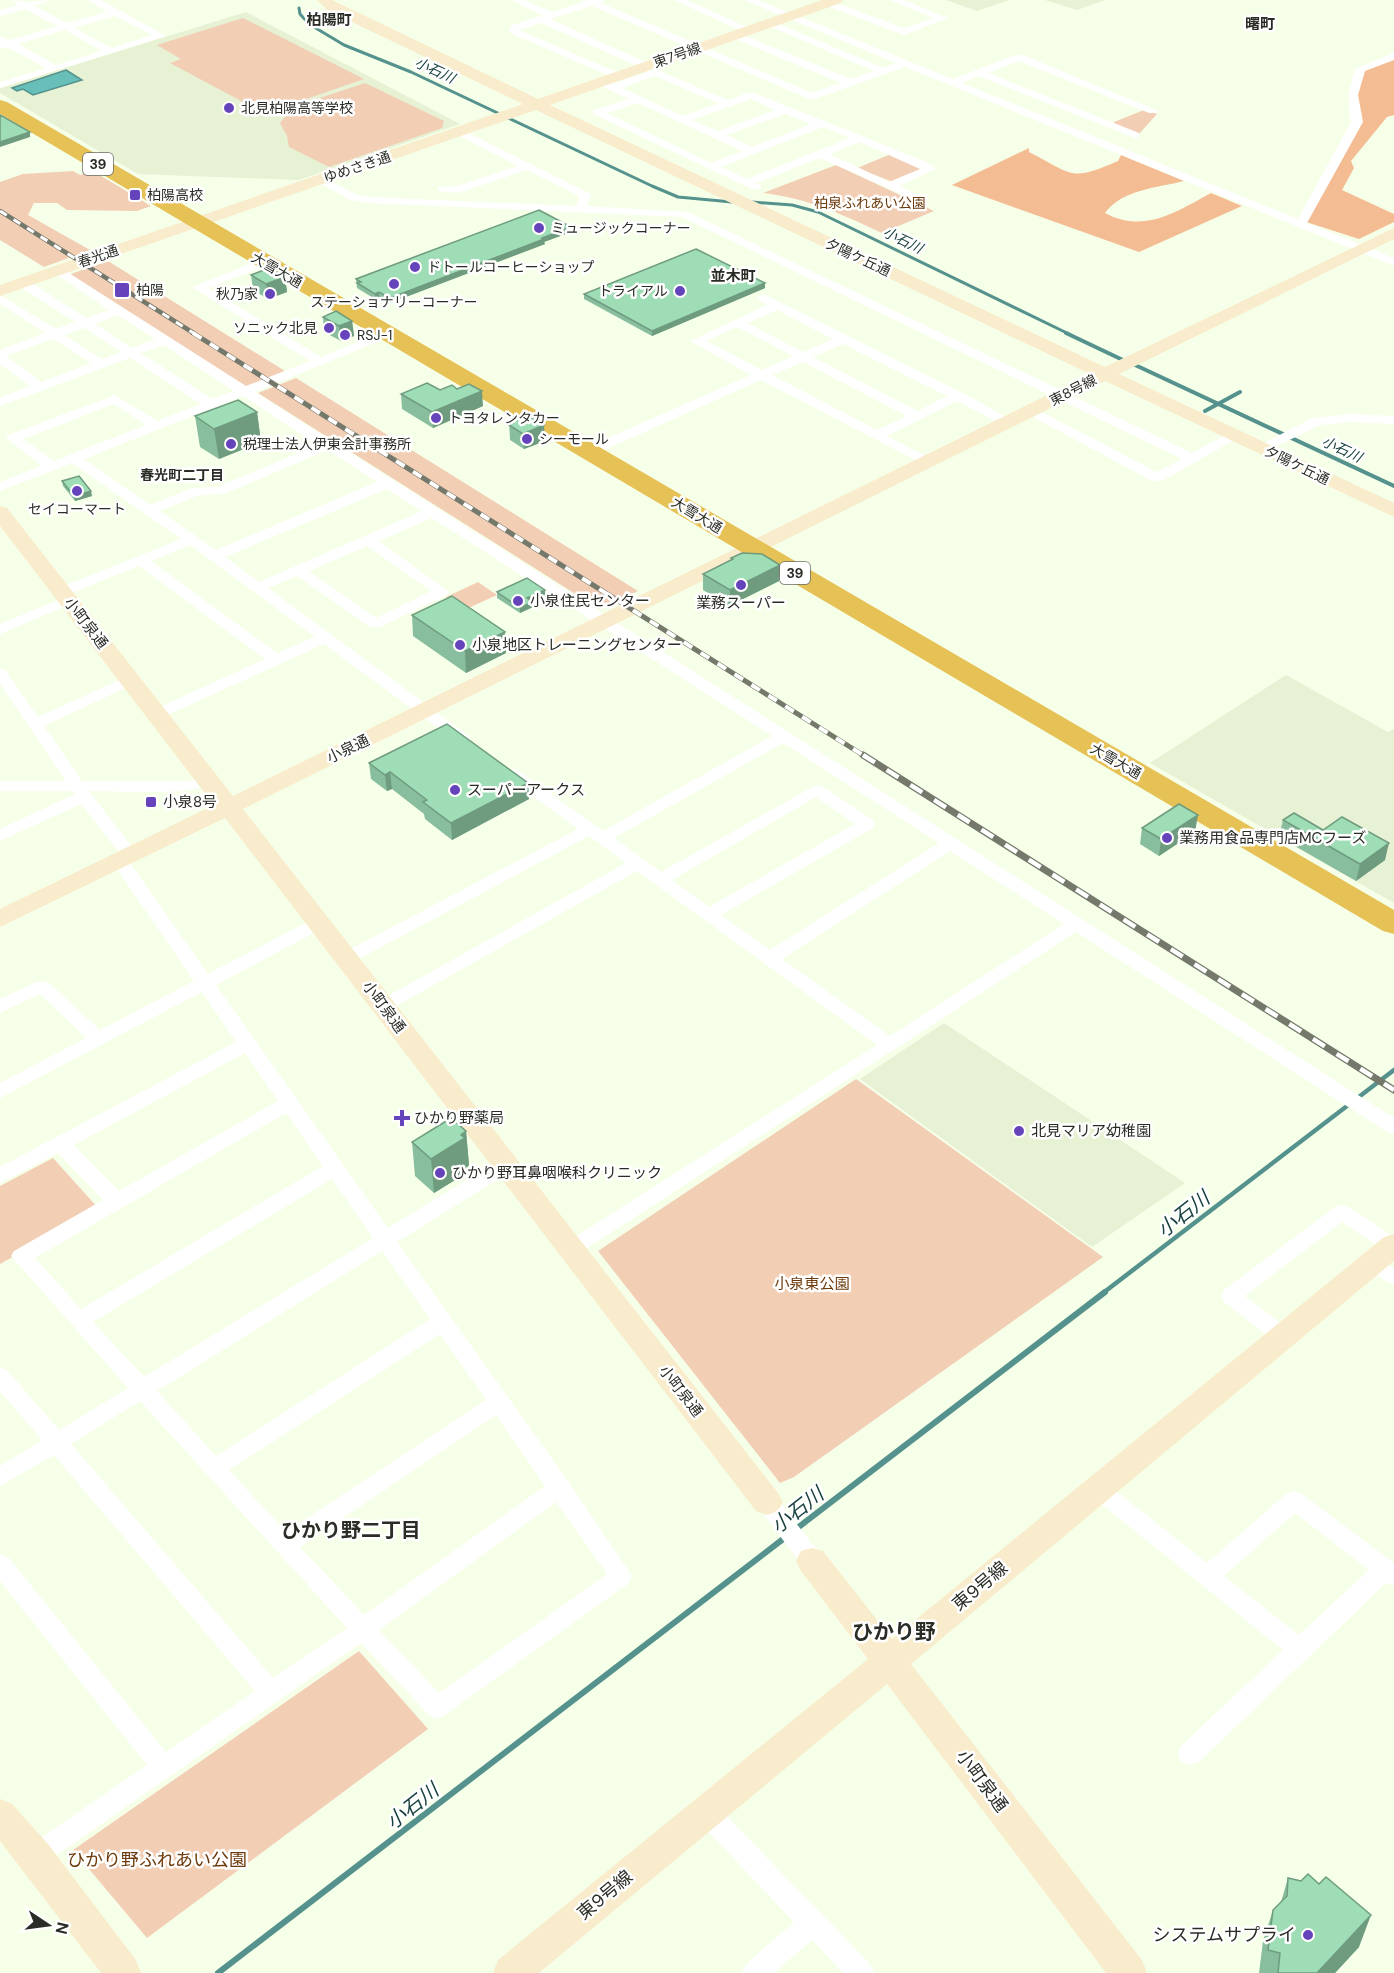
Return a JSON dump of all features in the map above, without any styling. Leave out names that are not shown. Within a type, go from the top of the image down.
[{"type":"highway","name":"大雪大通","points":[[0,106],[1394,924]]},
{"type":"street","points":[[16,0],[110,51]]},
{"type":"street","points":[[0,13],[46,0]]},
{"type":"street","points":[[0,85],[161,36],[93,0]]},
{"type":"street","name":"夕陽ケ丘通","points":[[324,0],[332,7],[763,212],[1112,370],[1236,435],[1269,445],[1394,511]]},
{"type":"street","points":[[516,0],[646,66]]},
{"type":"street","points":[[679,0],[850,83]]},
{"type":"street","points":[[749,0],[1394,262]]},
{"type":"street","points":[[832,1],[904,32],[943,18],[895,0]]},
{"type":"street","points":[[753,151],[639,99],[514,31],[514,28],[593,1],[812,98],[904,64]]},
{"type":"street","name":"東7号線","points":[[518,110],[610,82],[646,66],[832,1]]},
{"type":"street","points":[[3,43],[117,12]]},
{"type":"street","points":[[767,23],[883,71]]},
{"type":"street","points":[[3,43],[54,68]]},
{"type":"street","points":[[1300,225],[1357,122],[1353,95],[1360,69],[1394,56]]},
{"type":"street","points":[[952,83],[1019,57],[1149,109],[1077,134]]},
{"type":"street","points":[[610,82],[655,72],[726,104]]},
{"type":"street","points":[[979,73],[1135,135]]},
{"type":"street","points":[[684,119],[751,95],[861,138],[930,169],[889,186]]},
{"type":"street","points":[[639,99],[597,112],[751,185],[861,138]]},
{"type":"street","name":"ゆめさき通","points":[[196,222],[518,110]]},
{"type":"street","points":[[718,135],[785,110]]},
{"type":"street","points":[[711,167],[823,123]]},
{"type":"street","points":[[458,131],[585,195],[581,208]]},
{"type":"street","points":[[820,154],[910,195]]},
{"type":"street","points":[[442,189],[458,190],[528,166]]},
{"type":"street","points":[[320,180],[354,198],[369,200],[669,211],[694,217],[1193,459]]},
{"type":"street","name":"春光通","points":[[0,291],[196,222]]},
{"type":"street","name":"東8号線","points":[[753,549],[925,461],[1031,412],[1112,370],[1394,233]]},
{"type":"street","points":[[265,262],[198,287],[321,362]]},
{"type":"street","points":[[57,271],[1394,1127]]},
{"type":"street","points":[[23,283],[212,405]]},
{"type":"street","points":[[763,298],[1008,422]]},
{"type":"street","points":[[0,299],[101,364]]},
{"type":"street","points":[[777,305],[696,341],[925,461]]},
{"type":"street","points":[[0,354],[118,311]]},
{"type":"street","points":[[738,323],[918,416]]},
{"type":"street","points":[[0,487],[388,335]]},
{"type":"street","points":[[590,451],[843,339]]},
{"type":"street","points":[[0,402],[165,340]]},
{"type":"street","points":[[0,358],[39,387]]},
{"type":"street","points":[[876,436],[958,396]]},
{"type":"street","points":[[53,467],[13,438],[115,399],[156,426]]},
{"type":"street","points":[[1031,412],[1157,478],[1236,435]]},
{"type":"street","points":[[1269,445],[1317,421],[1348,418],[1394,420]]},
{"type":"street","points":[[150,510],[196,490],[219,491],[328,445]]},
{"type":"street","points":[[75,459],[215,556],[473,746]]},
{"type":"street","points":[[215,556],[388,483]]},
{"type":"street","name":"小町泉通","points":[[0,512],[767,1502]]},
{"type":"street","points":[[257,588],[433,512]]},
{"type":"street","points":[[0,629],[65,596],[191,540]]},
{"type":"street","points":[[298,570],[375,624],[442,592],[368,540]]},
{"type":"street","name":"小泉通","points":[[0,919],[695,577],[717,572],[739,561],[753,549]]},
{"type":"street","points":[[141,561],[275,659]]},
{"type":"street","points":[[157,714],[325,638]]},
{"type":"street","points":[[0,673],[82,791],[206,984],[621,1576],[437,1708],[284,1545],[21,1256],[289,1103]]},
{"type":"street","points":[[35,724],[131,680]]},
{"type":"street","points":[[347,958],[784,736]]},
{"type":"street","points":[[493,760],[889,1044]]},
{"type":"street","points":[[0,786],[82,791],[191,786],[208,781]]},
{"type":"street","points":[[660,880],[816,790],[867,824],[708,915]]},
{"type":"street","points":[[0,836],[82,791]]},
{"type":"street","points":[[768,959],[951,843]]},
{"type":"street","points":[[383,1006],[637,864]]},
{"type":"street","points":[[0,1091],[319,923]]},
{"type":"street","points":[[571,1249],[773,1121],[1077,923]]},
{"type":"street","points":[[0,1007],[42,986],[98,1039]]},
{"type":"street","points":[[0,1176],[249,1043]]},
{"type":"street","points":[[60,1143],[117,1202]]},
{"type":"street","points":[[0,1477],[506,1165]]},
{"type":"street","points":[[79,1320],[336,1168]]},
{"type":"street","points":[[1283,1336],[1231,1296],[1342,1212],[1388,1258]]},
{"type":"street","name":"東9号線","points":[[511,1973],[1283,1336],[1388,1258]]},
{"type":"street","points":[[215,1468],[442,1321]]},
{"type":"street","points":[[0,1376],[58,1441],[271,1693]]},
{"type":"street","points":[[284,1545],[500,1402]]},
{"type":"street","points":[[35,1856],[271,1693],[560,1487]]},
{"type":"street","points":[[1098,1489],[1209,1575],[1299,1649]]},
{"type":"street","points":[[1190,1754],[1299,1649],[1389,1573],[1294,1500],[1209,1575]]},
{"type":"street","points":[[767,1502],[812,1561]]},
{"type":"street","name":"小町泉通","points":[[812,1561],[1129,1973]]},
{"type":"street","points":[[0,1564],[164,1768]]},
{"type":"street","points":[[705,1811],[861,1973]]},
{"type":"street","points":[[0,1815],[35,1856],[123,1973]]},
{"type":"street","points":[[755,1973],[812,1923]]},
{"type":"shaded area","points":[[946,0],[1009,0],[977,11]]},
{"type":"shaded area","points":[[1045,0],[1105,0],[1077,10]]},
{"type":"shaded area","name":"北見柏陽高等学校","points":[[246,12],[460,124],[299,180],[138,174],[0,93],[0,88]]},
{"type":"shaded area","points":[[1394,56],[1394,115],[1387,117],[1351,161],[1354,168],[1342,190],[1394,214],[1394,222],[1359,239],[1303,221],[1345,144],[1356,108],[1360,69]]},
{"type":"shaded area","points":[[1029,148],[1029,152],[1072,173],[1090,172],[1102,168],[1118,161],[1121,155],[1184,181],[1141,191],[1121,199],[1105,213],[1119,219],[1146,221],[1159,218],[1211,193],[1242,206],[1139,252],[952,185]]},
{"type":"shaded area","points":[[1286,675],[1388,732],[1394,729],[1394,903],[1150,763]]},
{"type":"shaded area","name":"北見マリア幼稚園","points":[[944,1023],[1185,1183],[1092,1247],[860,1079]]},
{"type":"green space","points":[[243,18],[364,79],[286,106],[245,103],[170,63],[181,59],[157,45]]},
{"type":"green space","points":[[365,83],[444,121],[442,128],[329,167],[289,147],[287,136],[280,123],[293,107]]},
{"type":"green space","points":[[1144,110],[1157,114],[1139,134],[1115,125],[1114,122]]},
{"type":"green space","points":[[891,154],[923,168],[893,182],[857,168]]},
{"type":"green space","name":"柏泉ふれあい公園","points":[[836,165],[934,211],[882,233],[810,203],[763,193]]},
{"type":"green space","points":[[73,171],[80,175],[93,171],[151,206],[137,211],[67,210],[57,203],[34,203],[28,215],[90,250],[44,267],[0,240],[0,182],[23,174]]},
{"type":"green space","points":[[108,261],[285,371],[247,387],[68,275]]},
{"type":"green space","points":[[296,378],[638,591],[599,609],[258,393]]},
{"type":"green space","points":[[478,582],[497,595],[464,610],[446,597]]},
{"type":"green space","name":"小泉東公園","points":[[856,1079],[1103,1257],[794,1477],[780,1483],[598,1251]]},
{"type":"green space","points":[[53,1158],[99,1209],[0,1264],[0,1186]]},
{"type":"green space","name":"ひかり野ふれあい公園","points":[[359,1651],[428,1729],[147,1938],[73,1850]]},
{"type":"water","points":[[66,70],[82,80],[33,95],[23,89],[17,91],[12,88]]},
{"type":"building","points":[[0,115],[30,132],[0,142]]},
{"type":"building","points":[[539,210],[571,227],[390,298],[379,292],[375,294],[357,283],[361,282],[356,279]]},
{"type":"building","name":"トライアル","points":[[696,249],[765,283],[652,331],[584,294]]},
{"type":"building","points":[[269,268],[285,277],[266,284],[251,275]]},
{"type":"building","points":[[336,311],[352,321],[339,326],[323,317]]},
{"type":"building","points":[[427,383],[440,390],[452,385],[457,389],[469,384],[482,391],[432,412],[401,394]]},
{"type":"building","points":[[238,400],[257,412],[214,429],[195,416]]},
{"type":"building","points":[[526,414],[544,425],[523,434],[509,425],[513,423],[509,420]]},
{"type":"building","name":"セイコーマート","points":[[79,476],[91,491],[74,496],[62,481]]},
{"type":"building","points":[[742,553],[762,554],[780,565],[730,590],[703,574],[733,559],[731,558]]},
{"type":"building","name":"小泉住民センター","points":[[527,578],[545,590],[527,598],[533,602],[520,608],[497,592]]},
{"type":"building","points":[[452,596],[505,632],[465,651],[412,615]]},
{"type":"building","name":"スーパーアークス","points":[[447,724],[528,783],[451,823],[423,802],[427,800],[390,772],[385,775],[369,763]]},
{"type":"building","points":[[1179,804],[1198,815],[1161,839],[1142,828]]},
{"type":"building","points":[[1294,813],[1323,830],[1342,817],[1389,843],[1360,864],[1283,820]]},
{"type":"building","points":[[451,1118],[466,1131],[461,1135],[465,1138],[431,1159],[412,1142]]},
{"type":"building","points":[[1308,1874],[1319,1884],[1326,1877],[1371,1915],[1317,1973],[1278,1973],[1280,1953],[1268,1950],[1273,1910],[1287,1896],[1288,1878],[1301,1881]]},
{"type":"waterway","name":"小石川","points":[[299,8],[300,14],[309,24],[344,45],[411,72],[652,186],[678,197],[732,202]]},
{"type":"waterway","name":"小石川","points":[[752,202],[792,205],[818,212],[1069,334]]},
{"type":"waterway","name":"小石川","points":[[1066,333],[1125,361]]},
{"type":"waterway","name":"小石川","points":[[1133,364],[1218,404]]},
{"type":"waterway","points":[[1218,404],[1240,392]]},
{"type":"waterway","points":[[1205,411],[1218,404]]},
{"type":"waterway","name":"小石川","points":[[1218,404],[1394,486]]},
{"type":"waterway","name":"小石川","points":[[1103,1293],[1394,1070]]},
{"type":"waterway","name":"小石川","points":[[796,1529],[1105,1292]]},
{"type":"waterway","name":"小石川","points":[[218,1973],[787,1536]]},
{"type":"railway","points":[[0,211],[195,334]]},
{"type":"railway","points":[[193,333],[866,757]]},
{"type":"railway","points":[[863,755],[1394,1090]]},
{"type":"place","name":"北見柏陽高等学校","points":[[229,108]]},
{"type":"place","name":"柏陽高校","points":[[135,195]]},
{"type":"place","name":"ミュージックコーナー","points":[[539,228]]},
{"type":"place","name":"ドトールコーヒーショップ","points":[[415,267]]},
{"type":"place","name":"ステーショナリーコーナー","points":[[394,284]]},
{"type":"place","name":"柏陽","points":[[122,290]]},
{"type":"place","name":"トライアル","points":[[680,291]]},
{"type":"place","name":"秋乃家","points":[[270,294]]},
{"type":"place","name":"ソニック北見","points":[[329,328]]},
{"type":"place","name":"RSJ-1","points":[[345,335]]},
{"type":"place","name":"トヨタレンタカー","points":[[436,418]]},
{"type":"place","name":"シーモール","points":[[527,439]]},
{"type":"place","name":"税理士法人伊東会計事務所","points":[[231,444]]},
{"type":"place","name":"セイコーマート","points":[[77,491]]},
{"type":"place","name":"業務スーパー","points":[[741,585]]},
{"type":"place","name":"小泉住民センター","points":[[518,601]]},
{"type":"place","name":"小泉地区トレーニングセンター","points":[[460,645]]},
{"type":"place","name":"スーパーアークス","points":[[455,790]]},
{"type":"place","name":"小泉8号","points":[[151,802]]},
{"type":"place","name":"業務用食品専門店MCフーズ","points":[[1167,838]]},
{"type":"place","name":"ひかり野薬局","points":[[402,1118]]},
{"type":"place","name":"北見マリア幼稚園","points":[[1019,1131]]},
{"type":"place","name":"ひかり野耳鼻咽喉科クリニック","points":[[440,1173]]},
{"type":"place","name":"システムサプライ","points":[[1308,1935]]},
{"type":"district","name":"柏陽町","points":[[329,20]]},
{"type":"district","name":"曙町","points":[[1260,24]]},
{"type":"district","name":"並木町","points":[[733,276]]},
{"type":"district","name":"春光町二丁目","points":[[182,475]]},
{"type":"district","name":"ひかり野二丁目","points":[[351,1530]]},
{"type":"district","name":"ひかり野","points":[[894,1632]]}]
